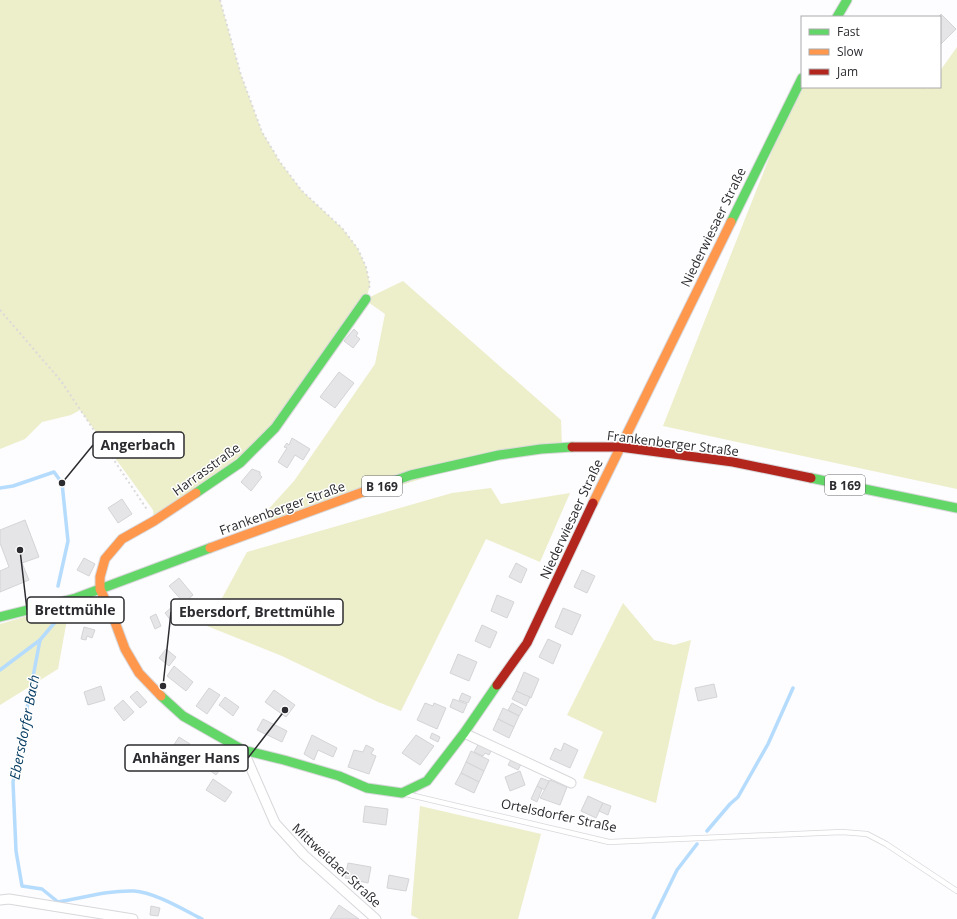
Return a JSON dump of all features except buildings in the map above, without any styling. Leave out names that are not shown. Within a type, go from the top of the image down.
[{"type":"main road","points":[[838,16],[847,0]]},
{"type":"main road","name":"Niederwiesaer Straße","points":[[402,793],[427,781],[464,733],[527,642],[620,447],[801,80]]},
{"type":"main road","name":"Harrasstraße","points":[[100,589],[100,577],[105,559],[122,539],[154,521],[240,463],[275,428],[366,299]]},
{"type":"main road","name":"Frankenberger Straße","points":[[0,617],[69,600],[411,475],[499,455],[562,447],[620,447],[733,462],[957,508]]},
{"type":"main road","points":[[100,589],[112,614],[125,649],[139,673],[155,691],[184,716],[243,750]]},
{"type":"main road","name":"Ortelsdorfer Straße","points":[[243,750],[339,776],[366,788],[402,793]]},
{"type":"street","points":[[464,733],[571,782]]},
{"type":"street","name":"Mittweidaer Straße","points":[[243,750],[274,823],[304,855],[376,919]]},
{"type":"street","points":[[0,900],[9,899],[133,919]]},
{"type":"lane","name":"Ortelsdorfer Straße","points":[[402,793],[609,842],[842,832],[866,834],[886,844],[957,891]]},
{"type":"path","points":[[220,0],[241,74],[262,132],[280,162],[302,191],[342,228],[358,249],[366,267],[370,285],[366,299]]},
{"type":"path","points":[[0,310],[61,380],[154,521]]},
{"type":"green space","points":[[0,0],[220,0],[241,75],[262,132],[280,162],[302,191],[342,228],[358,249],[366,267],[370,285],[366,299],[403,281],[561,420],[562,447],[499,455],[268,526],[264,514],[294,481],[375,364],[385,314],[368,302],[275,428],[240,463],[154,521],[153,510],[80,410],[71,415],[42,422],[25,439],[0,449]]},
{"type":"green space","points":[[957,47],[957,489],[663,426],[798,85],[801,88],[941,88],[941,70]]},
{"type":"green space","points":[[491,488],[501,504],[570,493],[540,562],[486,539],[401,711],[378,702],[282,656],[207,626],[247,552],[452,493]]},
{"type":"green space","points":[[623,603],[654,640],[674,645],[691,640],[656,803],[583,778],[603,732],[567,715]]},
{"type":"green space","points":[[55,608],[68,614],[58,669],[0,705],[0,624]]},
{"type":"green space","points":[[420,806],[541,834],[518,919],[419,919],[411,915]]},
{"type":"waterway","points":[[0,488],[13,486],[54,472],[62,483],[68,541],[58,586]]},
{"type":"waterway","points":[[0,670],[40,640],[56,621]]},
{"type":"waterway","name":"Ebersdorfer Bach","points":[[40,640],[13,782],[16,851],[22,886],[42,889],[58,902],[115,892],[142,892],[169,902],[202,919]]},
{"type":"waterway","points":[[707,831],[738,797],[768,744],[793,688]]},
{"type":"waterway","points":[[653,919],[677,870],[697,844]]},
{"type":"traffic: fast","points":[[838,16],[847,0]]},
{"type":"traffic: fast","points":[[731,222],[801,80]]},
{"type":"traffic: fast","points":[[196,493],[240,463],[275,428],[366,299]]},
{"type":"traffic: fast","points":[[363,492],[411,475],[499,455],[541,449],[572,447]]},
{"type":"traffic: fast","points":[[811,478],[957,508]]},
{"type":"traffic: fast","points":[[0,617],[76,598],[210,548]]},
{"type":"traffic: fast","points":[[161,696],[183,716],[243,750],[339,776],[367,788],[402,793],[427,781],[464,733],[497,685]]},
{"type":"traffic: slow","points":[[593,503],[731,222]]},
{"type":"traffic: slow","points":[[210,548],[363,492]]},
{"type":"traffic: slow","points":[[161,696],[139,673],[125,649],[112,614],[100,589],[100,577],[105,559],[122,539],[154,521],[196,493]]},
{"type":"traffic: jam","points":[[572,447],[620,447],[733,462],[811,478]]},
{"type":"traffic: jam","points":[[497,685],[527,643],[593,503]]},
{"type":"place","name":"Angerbach","points":[[62,483]]},
{"type":"place","name":"Brettmühle","points":[[20,550]]},
{"type":"place","name":"Ebersdorf, Brettmühle","points":[[163,686]]},
{"type":"place","name":"Anhänger Hans","points":[[285,710]]}]
